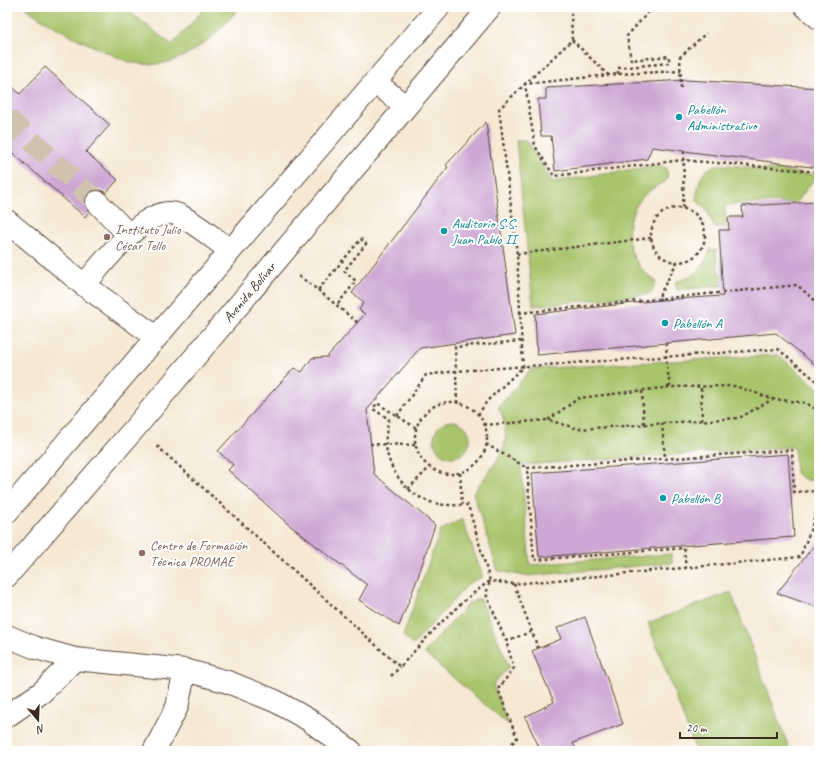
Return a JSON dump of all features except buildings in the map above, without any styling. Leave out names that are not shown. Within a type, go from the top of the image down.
[{"type":"street","points":[[7,512],[439,7]]},
{"type":"street","name":"Avenida Bolívar","points":[[7,576],[135,428],[490,7]]},
{"type":"street","points":[[806,7],[819,18]]},
{"type":"street","points":[[375,82],[405,106]]},
{"type":"street","points":[[97,202],[129,235]]},
{"type":"street","points":[[84,285],[129,235],[149,219],[162,214],[178,215],[230,250]]},
{"type":"street","points":[[7,221],[84,285],[156,337]]},
{"type":"street","points":[[7,636],[36,648],[75,659],[185,670],[228,682],[275,701],[309,720],[350,751]]},
{"type":"street","points":[[7,716],[42,692],[75,659]]},
{"type":"street","points":[[154,751],[177,707],[185,670]]},
{"type":"path","points":[[572,7],[572,40],[608,76]]},
{"type":"path","points":[[618,74],[618,68],[669,63],[669,56],[631,60],[627,36],[653,7]]},
{"type":"path","points":[[680,88],[680,57],[706,34]]},
{"type":"path","points":[[478,415],[487,401],[522,367],[517,254],[499,109],[572,40]]},
{"type":"path","points":[[525,84],[618,74],[681,71]]},
{"type":"path","points":[[525,84],[535,146],[554,176],[683,160],[819,172]]},
{"type":"path","points":[[683,208],[684,151]]},
{"type":"path","points":[[683,208],[690,210],[698,216],[703,226],[705,236],[702,246],[696,255],[687,260],[676,262],[666,259],[657,253],[652,244],[651,238],[653,223],[659,215],[669,209],[683,208]]},
{"type":"path","points":[[517,254],[651,238]]},
{"type":"path","points":[[318,290],[361,239],[366,244],[344,271],[356,281],[337,305]]},
{"type":"path","points":[[277,259],[358,323]]},
{"type":"path","points":[[660,299],[676,262]]},
{"type":"path","points":[[519,313],[797,285],[819,304]]},
{"type":"path","points":[[457,403],[455,347],[521,341]]},
{"type":"path","points":[[667,343],[666,358],[670,387]]},
{"type":"path","points":[[397,416],[426,375],[456,371],[666,358],[778,349],[819,383]]},
{"type":"path","points":[[548,420],[579,398],[670,387],[701,388],[736,386],[773,399],[806,403],[819,411]]},
{"type":"path","points":[[701,388],[702,421]]},
{"type":"path","points":[[642,391],[644,424]]},
{"type":"path","points":[[484,425],[548,420],[578,429],[739,418],[773,399]]},
{"type":"path","points":[[448,402],[457,403],[469,407],[478,415],[484,425],[486,444],[477,462],[460,473],[444,473],[430,467],[423,461],[416,446],[416,428],[420,420],[432,407],[448,402]]},
{"type":"path","points":[[416,428],[377,403],[373,408],[389,420],[386,444],[393,470],[408,490],[433,503],[468,505],[490,581],[486,594],[506,641],[514,668],[498,689],[517,738],[505,751]]},
{"type":"path","points":[[662,423],[665,458]]},
{"type":"path","points":[[135,428],[171,457],[400,668]]},
{"type":"path","points":[[370,444],[416,446]]},
{"type":"path","points":[[391,676],[450,612],[490,581],[514,584],[686,569],[800,557],[813,526],[817,510],[819,491],[794,492],[792,450],[527,468],[486,444]]},
{"type":"path","points":[[408,490],[430,467]]},
{"type":"path","points":[[527,468],[534,560],[684,548],[686,569]]},
{"type":"path","points":[[460,473],[462,505]]},
{"type":"path","points":[[514,584],[538,648]]},
{"type":"path","points":[[506,641],[531,632]]},
{"type":"green space","points":[[25,7],[123,7],[172,45],[206,7],[240,7],[218,31],[192,51],[178,59],[163,63],[147,64],[130,62],[84,42],[49,23]]},
{"type":"green space","points":[[516,140],[527,140],[552,182],[660,165],[666,168],[668,175],[665,182],[650,190],[639,201],[632,214],[629,228],[629,243],[634,257],[643,270],[656,281],[651,294],[533,306]]},
{"type":"green space","points":[[716,165],[817,175],[787,215],[781,217],[780,202],[725,205],[726,227],[714,227],[707,211],[696,199],[699,183],[703,174]]},
{"type":"green space","points":[[710,250],[716,250],[719,275],[792,270],[796,279],[677,290],[675,282],[688,277],[697,271],[705,262]]},
{"type":"green space","points":[[778,355],[819,389],[819,481],[806,480],[796,473],[794,447],[521,465],[530,565],[671,554],[672,563],[526,576],[498,571],[473,493],[497,461],[505,445],[504,422],[498,408],[531,369]]},
{"type":"green space","points":[[455,421],[465,426],[469,432],[469,446],[465,452],[459,456],[449,457],[439,452],[435,446],[434,436],[439,426],[445,422]]},
{"type":"green space","points":[[462,519],[483,577],[469,583],[413,645],[403,636],[440,531]]},
{"type":"green space","points":[[731,592],[790,751],[696,751],[648,623]]},
{"type":"green space","points":[[480,598],[509,666],[493,685],[508,724],[424,653],[468,604]]},
{"type":"tunnel","points":[[7,118],[97,202]]},
{"type":"place","name":"Pabellón Administrativo","points":[[679,117]]},
{"type":"place","name":"Auditorio S.S. Juan Pablo II","points":[[444,231]]},
{"type":"place","name":"Instituto Julio César Tello","points":[[107,237]]},
{"type":"place","name":"Pabellón A","points":[[665,323]]},
{"type":"place","name":"Pabellón B","points":[[663,498]]},
{"type":"place","name":"Centro de Formación Técnica PROMAE","points":[[142,553]]}]
